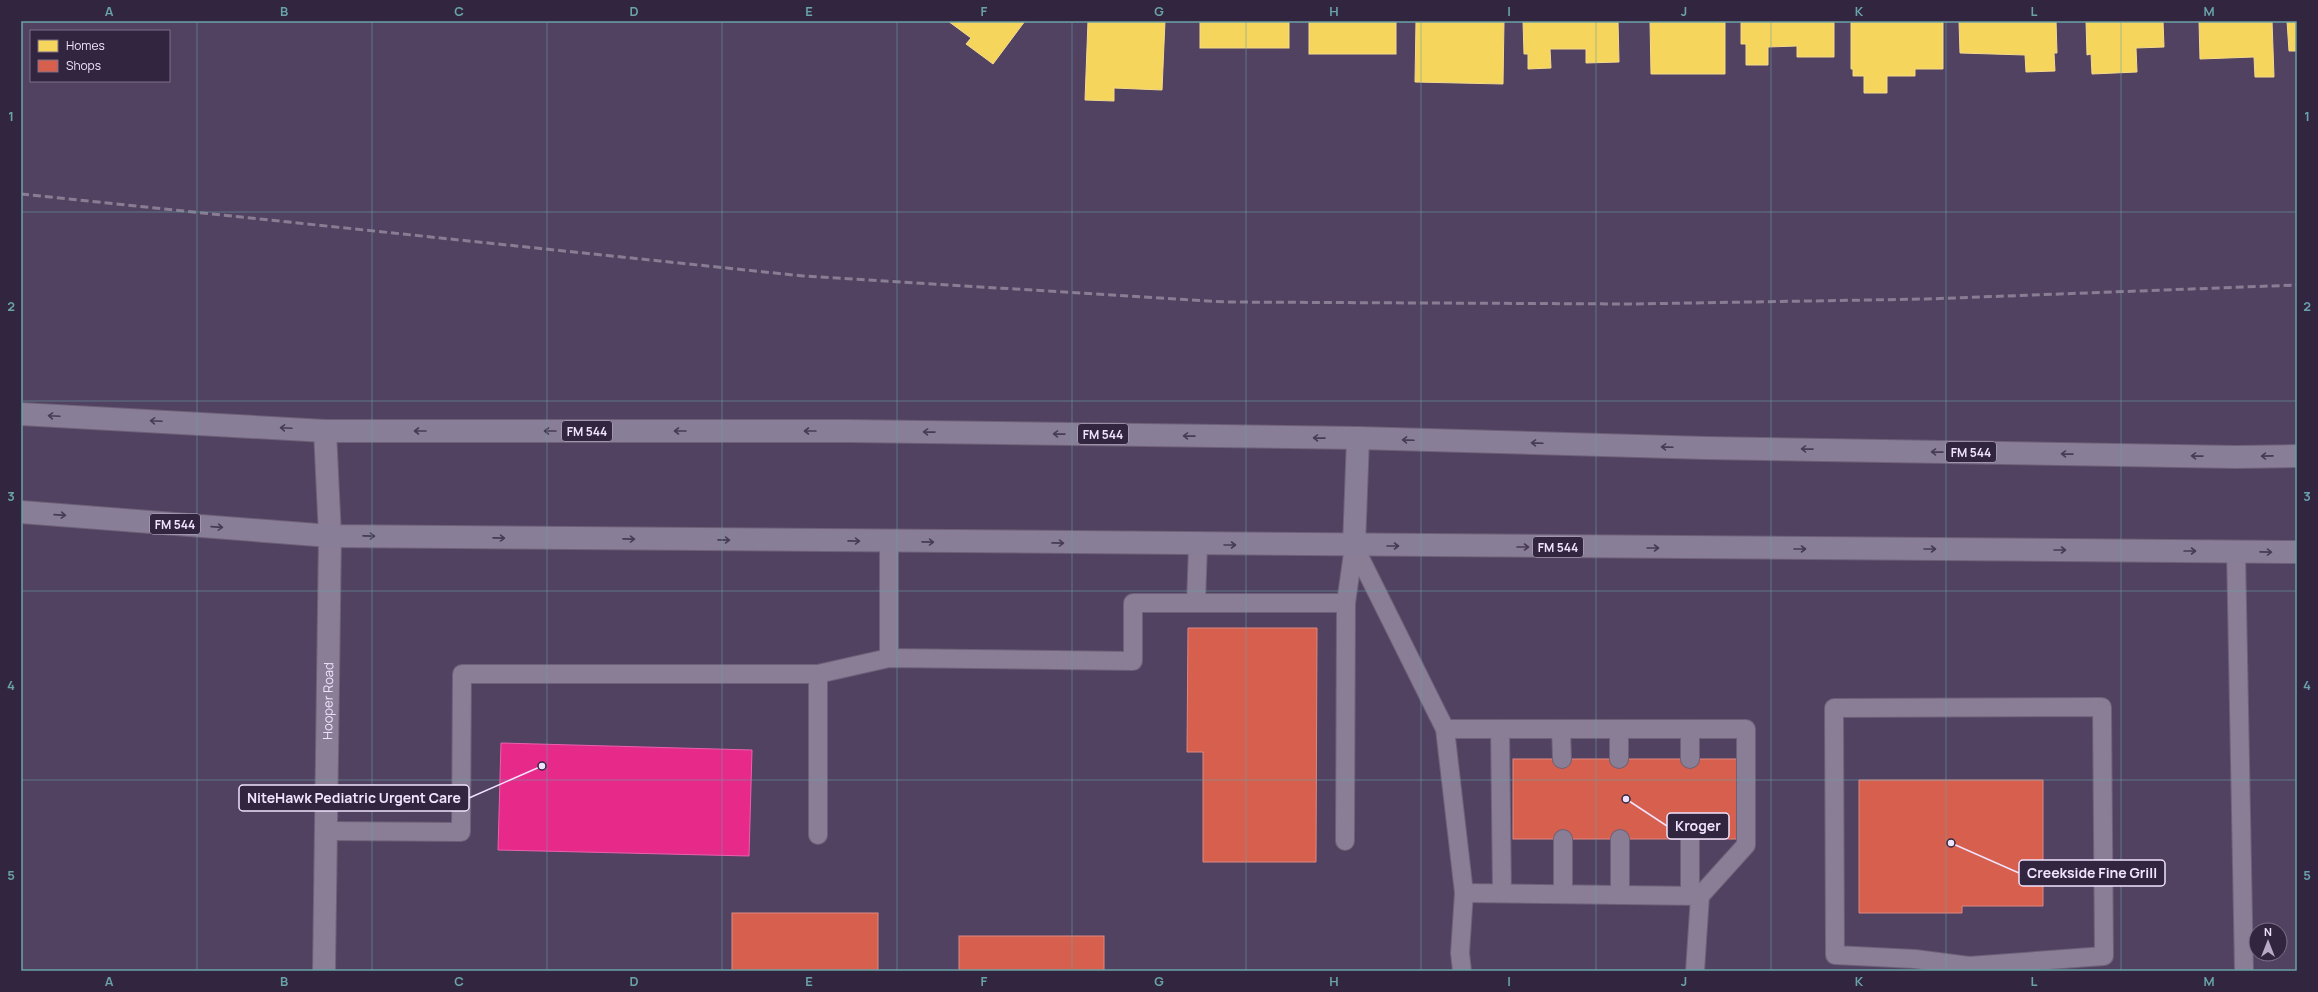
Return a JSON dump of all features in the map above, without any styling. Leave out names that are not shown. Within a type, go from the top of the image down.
[{"type":"main road","name":"FM 544","points":[[21,414],[325,430],[849,430],[1358,438],[1706,448],[2236,457],[2297,456]]},
{"type":"main road","points":[[1354,546],[1358,438]]},
{"type":"main road","name":"FM 544","points":[[21,512],[330,536],[1198,545],[2297,552]]},
{"type":"street","name":"Hooper Road","points":[[324,971],[330,536],[325,430]]},
{"type":"lane","points":[[889,541],[889,658]]},
{"type":"lane","points":[[1196,603],[1198,545]]},
{"type":"lane","points":[[1345,841],[1346,603],[1354,546]]},
{"type":"lane","points":[[1354,546],[1445,729],[1464,893],[1460,953],[1462,971]]},
{"type":"lane","points":[[2236,551],[2244,971]]},
{"type":"lane","points":[[326,831],[461,832],[462,674],[818,674],[889,658],[1133,661],[1133,603],[1346,603]]},
{"type":"lane","points":[[818,674],[818,835]]},
{"type":"lane","points":[[2102,707],[2104,956],[1969,968],[1915,959],[1835,955],[1834,708],[2102,707]]},
{"type":"lane","points":[[1445,729],[1746,728],[1746,844],[1695,896],[1464,893]]},
{"type":"lane","points":[[1500,729],[1502,893]]},
{"type":"lane","points":[[1561,729],[1562,759]]},
{"type":"lane","points":[[1619,729],[1619,759]]},
{"type":"lane","points":[[1690,729],[1690,759]]},
{"type":"lane","points":[[1562,839],[1563,894]]},
{"type":"lane","points":[[1620,839],[1620,895]]},
{"type":"lane","points":[[1690,839],[1695,896],[1695,971]]},
{"type":"building: Homes","points":[[948,21],[1025,21],[993,64],[966,44],[971,38]]},
{"type":"building: Homes","points":[[1088,21],[1165,21],[1162,90],[1114,88],[1114,101],[1085,100]]},
{"type":"building: Homes","points":[[1200,21],[1289,21],[1289,48],[1200,48]]},
{"type":"building: Homes","points":[[1309,21],[1396,21],[1396,54],[1309,54]]},
{"type":"building: Homes","points":[[1416,21],[1504,21],[1503,84],[1415,82]]},
{"type":"building: Homes","points":[[1523,21],[1618,21],[1619,62],[1586,63],[1586,49],[1550,49],[1551,68],[1528,69],[1528,54],[1524,54]]},
{"type":"building: Homes","points":[[1650,21],[1725,21],[1725,74],[1651,74]]},
{"type":"building: Homes","points":[[1741,21],[1834,21],[1834,57],[1797,57],[1797,46],[1768,47],[1768,65],[1746,65],[1746,44],[1741,44]]},
{"type":"building: Homes","points":[[1851,21],[1943,21],[1943,69],[1915,69],[1915,76],[1887,76],[1887,93],[1864,93],[1864,76],[1853,76],[1853,69],[1851,69]]},
{"type":"building: Homes","points":[[1959,21],[2056,21],[2057,53],[2054,53],[2055,71],[2026,72],[2025,55],[1960,53]]},
{"type":"building: Homes","points":[[2086,21],[2163,21],[2164,47],[2136,48],[2137,72],[2092,74],[2091,54],[2087,55]]},
{"type":"building: Homes","points":[[2199,21],[2272,21],[2274,77],[2255,77],[2254,57],[2200,59]]},
{"type":"building: Homes","points":[[2287,21],[2297,21],[2297,51],[2289,51]]},
{"type":"building: Shops","points":[[1188,628],[1317,628],[1316,862],[1203,862],[1203,752],[1187,752]]},
{"type":"building: Shops","points":[[1513,759],[1739,759],[1739,839],[1513,839]]},
{"type":"building: Shops","points":[[1859,780],[2043,780],[2043,906],[1962,906],[1962,913],[1859,913]]},
{"type":"building: Shops","points":[[732,913],[878,913],[878,971],[732,971]]},
{"type":"building: Shops","points":[[959,936],[1104,936],[1104,971],[959,971]]},
{"type":"building: Health","points":[[501,743],[752,750],[749,856],[498,850]]},
{"type":"railway","points":[[21,194],[803,276],[1226,302],[1632,304],[1927,299],[2297,285]]},
{"type":"place","name":"NiteHawk Pediatric Urgent Care","points":[[542,766]]},
{"type":"place","name":"Kroger","points":[[1626,799]]},
{"type":"place","name":"Creekside Fine Grill","points":[[1951,843]]}]
